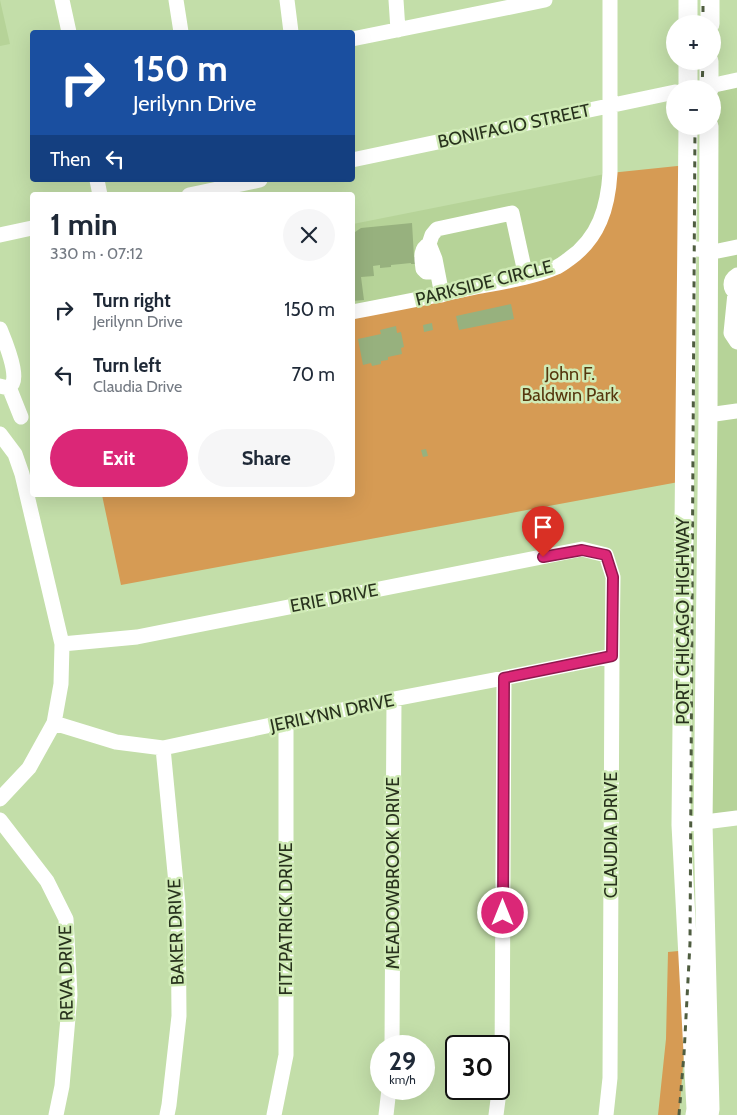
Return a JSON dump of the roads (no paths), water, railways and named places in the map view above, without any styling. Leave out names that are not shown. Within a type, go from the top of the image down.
[{"type":"main road","points":[[688,0],[688,15]]},
{"type":"main road","points":[[710,0],[710,15]]},
{"type":"main road","name":"PORT CHICAGO HIGHWAY","points":[[688,135],[682,826],[695,1115]]},
{"type":"main road","name":"PORT CHICAGO HIGHWAY","points":[[709,135],[703,823],[709,1115]]},
{"type":"main road","points":[[686,412],[708,415]]},
{"type":"street","points":[[62,0],[69,30]]},
{"type":"street","points":[[176,0],[181,30]]},
{"type":"street","points":[[287,0],[291,30]]},
{"type":"street","points":[[396,0],[398,30]]},
{"type":"street","points":[[355,38],[398,30],[503,4],[545,0]]},
{"type":"street","name":"PARKSIDE CIRCLE","points":[[355,311],[442,295],[541,273],[559,266],[576,254],[587,243],[598,227],[605,208],[609,187],[610,0]]},
{"type":"street","points":[[721,84],[737,80]]},
{"type":"street","name":"BONIFACIO STREET","points":[[355,159],[666,94]]},
{"type":"street","points":[[203,192],[251,182]]},
{"type":"street","points":[[442,295],[435,259],[429,244],[432,235],[437,229],[512,213],[526,276]]},
{"type":"street","points":[[0,235],[30,228]]},
{"type":"street","points":[[686,248],[718,251],[737,247]]},
{"type":"street","points":[[737,275],[731,284],[736,294],[731,333],[737,342]]},
{"type":"street","points":[[0,329],[14,369],[12,385],[4,387],[22,417]]},
{"type":"street","points":[[708,415],[737,410]]},
{"type":"street","points":[[0,434],[15,454],[22,474],[62,644],[61,684],[54,723],[29,768],[0,799]]},
{"type":"street","name":"ERIE DRIVE","points":[[62,644],[137,637],[582,550],[606,555]]},
{"type":"street","name":"CLAUDIA DRIVE","points":[[606,555],[613,577],[610,1078],[606,1115]]},
{"type":"street","name":"JERILYNN DRIVE","points":[[54,723],[116,742],[163,748],[394,699],[612,656]]},
{"type":"street","points":[[496,1115],[502,1069],[504,678]]},
{"type":"street","name":"MEADOWBROOK DRIVE","points":[[392,1035],[394,699]]},
{"type":"street","name":"FITZPATRICK DRIVE","points":[[274,1115],[286,1056],[286,723]]},
{"type":"street","name":"BAKER DRIVE","points":[[163,748],[178,914],[179,1016],[167,1115]]},
{"type":"street","points":[[682,826],[737,818]]},
{"type":"street","name":"REVA DRIVE","points":[[0,820],[48,881],[66,919],[70,995],[62,1086],[56,1115]]},
{"type":"street","points":[[386,1115],[388,1100]]},
{"type":"railway","points":[[703,0],[703,15]]},
{"type":"railway","points":[[702,80],[703,70]]},
{"type":"railway","points":[[679,1115],[690,943],[695,135]]},
{"type":"park label","name":"John F. Baldwin Park","points":[[570,384]]}]
